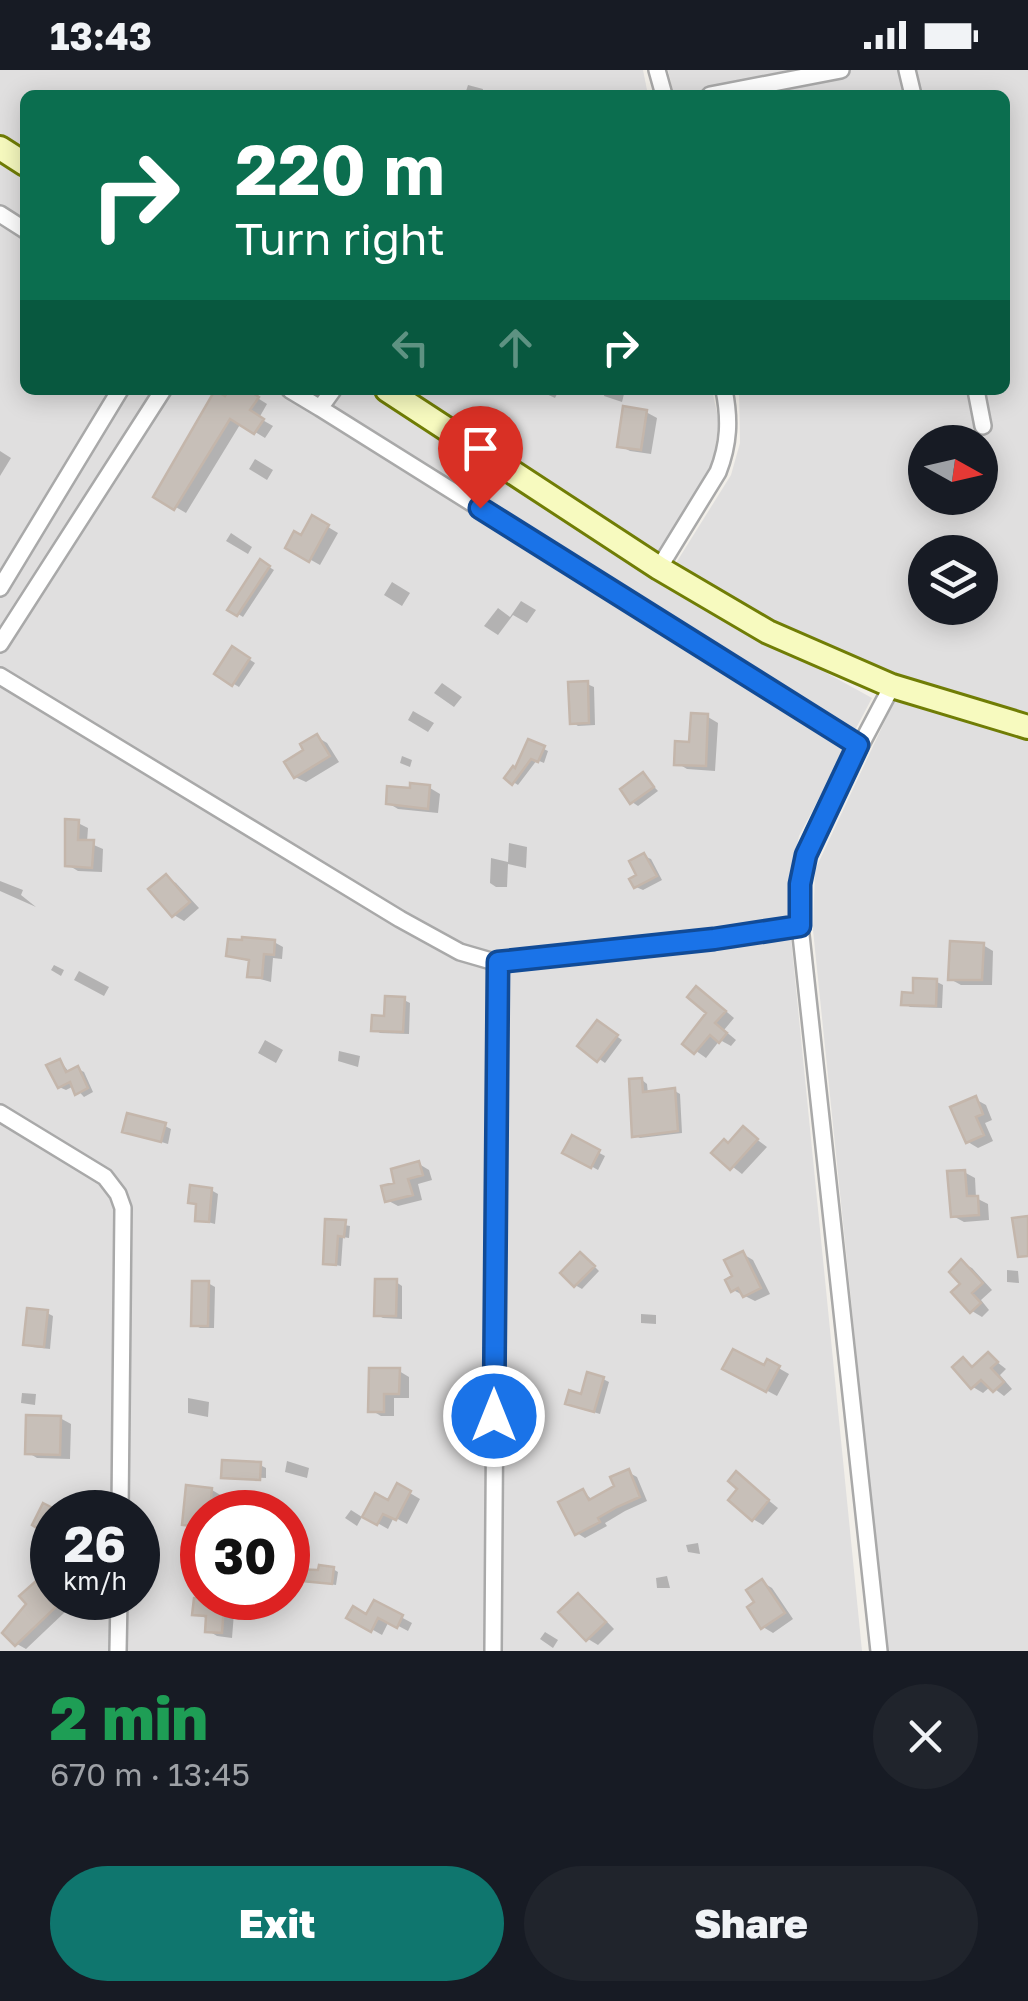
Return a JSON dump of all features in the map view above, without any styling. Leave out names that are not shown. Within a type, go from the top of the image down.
[{"type":"main road","points":[[395,395],[660,568],[768,632],[892,686],[1028,727]]},
{"type":"street","points":[[736,90],[841,70]]},
{"type":"street","points":[[0,588],[117,395]]},
{"type":"street","points":[[0,644],[160,395]]},
{"type":"street","points":[[298,395],[858,745]]},
{"type":"street","points":[[320,408],[329,395]]},
{"type":"street","points":[[660,568],[725,455],[728,426],[725,395]]},
{"type":"street","points":[[977,395],[983,425]]},
{"type":"street","points":[[0,676],[460,952],[498,962],[800,926]]},
{"type":"street","points":[[878,1651],[800,926],[800,884],[806,855],[858,745],[892,686]]},
{"type":"street","points":[[493,1651],[498,962]]},
{"type":"street","points":[[0,1112],[105,1178],[123,1208],[120,1490]]},
{"type":"street","points":[[118,1651],[119,1620]]},
{"type":"shaded area","points":[[0,70],[643,70],[647,90],[20,90],[20,395],[713,395],[719,422],[712,467],[645,573],[872,698],[799,836],[789,884],[789,918],[862,1651],[0,1651]]},
{"type":"shaded area","points":[[668,70],[1028,70],[1028,1651],[887,1651],[813,930],[815,870],[905,678],[768,617],[676,563],[731,475],[740,443],[739,395],[1010,395],[1010,90],[673,90]]},
{"type":"building","points":[[212,395],[259,397],[250,410],[264,419],[254,434],[230,419],[174,510],[153,497]]},
{"type":"building","points":[[623,406],[647,410],[641,450],[617,447]]},
{"type":"building","points":[[312,515],[329,525],[309,562],[285,548],[294,531],[301,535]]},
{"type":"building","points":[[260,559],[270,566],[237,616],[227,610]]},
{"type":"building","points":[[232,646],[250,658],[232,686],[214,674]]},
{"type":"building","points":[[588,681],[589,723],[570,724],[568,682]]},
{"type":"building","points":[[691,713],[708,714],[706,766],[674,765],[675,741],[689,742]]},
{"type":"building","points":[[317,734],[330,756],[294,778],[284,762],[303,750],[300,744]]},
{"type":"building","points":[[528,739],[545,746],[538,762],[531,759],[512,785],[504,778],[515,768]]},
{"type":"building","points":[[643,772],[654,787],[630,804],[620,789]]},
{"type":"building","points":[[410,783],[430,785],[428,809],[386,804],[387,786],[410,788]]},
{"type":"building","points":[[65,819],[79,820],[78,840],[94,840],[92,868],[65,866]]},
{"type":"building","points":[[644,853],[657,876],[634,888],[629,879],[636,875],[629,861]]},
{"type":"building","points":[[166,874],[190,902],[172,917],[148,889]]},
{"type":"building","points":[[228,939],[275,940],[274,955],[264,954],[262,978],[247,977],[249,960],[226,956]]},
{"type":"building","points":[[950,941],[984,943],[982,980],[948,980]]},
{"type":"building","points":[[913,978],[937,979],[936,1006],[901,1005],[902,992],[913,993]]},
{"type":"building","points":[[696,986],[726,1011],[715,1023],[727,1033],[719,1043],[710,1035],[694,1054],[682,1044],[706,1013],[687,997]]},
{"type":"building","points":[[385,996],[405,997],[403,1032],[371,1031],[372,1015],[384,1016]]},
{"type":"building","points":[[597,1020],[618,1035],[597,1062],[577,1046]]},
{"type":"building","points":[[60,1059],[66,1072],[78,1066],[88,1088],[75,1095],[70,1082],[58,1088],[46,1065]]},
{"type":"building","points":[[642,1078],[643,1092],[675,1088],[678,1131],[632,1137],[629,1079]]},
{"type":"building","points":[[976,1096],[983,1114],[976,1117],[984,1135],[966,1143],[950,1107]]},
{"type":"building","points":[[127,1113],[166,1123],[161,1142],[122,1132]]},
{"type":"building","points":[[743,1126],[758,1139],[730,1170],[711,1153],[724,1139],[728,1143]]},
{"type":"building","points":[[572,1135],[600,1150],[591,1168],[562,1153]]},
{"type":"building","points":[[419,1161],[423,1175],[408,1179],[413,1195],[385,1202],[381,1186],[394,1183],[391,1169]]},
{"type":"building","points":[[965,1170],[967,1196],[978,1196],[979,1215],[951,1217],[947,1171]]},
{"type":"building","points":[[190,1185],[212,1188],[209,1222],[195,1221],[196,1204],[188,1203]]},
{"type":"building","points":[[1028,1216],[1028,1256],[1018,1257],[1012,1218]]},
{"type":"building","points":[[325,1219],[346,1220],[344,1237],[338,1236],[336,1265],[323,1264]]},
{"type":"building","points":[[743,1251],[761,1288],[743,1297],[738,1288],[731,1292],[725,1280],[732,1276],[724,1260]]},
{"type":"building","points":[[580,1252],[595,1266],[574,1287],[560,1273]]},
{"type":"building","points":[[961,1259],[983,1283],[972,1293],[981,1303],[970,1313],[951,1292],[960,1284],[949,1272]]},
{"type":"building","points":[[375,1279],[397,1279],[396,1316],[374,1316]]},
{"type":"building","points":[[192,1281],[209,1281],[208,1326],[191,1326]]},
{"type":"building","points":[[27,1308],[48,1310],[44,1347],[23,1345]]},
{"type":"building","points":[[733,1349],[764,1365],[767,1359],[780,1366],[766,1392],[722,1369]]},
{"type":"building","points":[[988,1352],[998,1362],[991,1368],[1004,1382],[993,1392],[981,1380],[971,1389],[952,1367],[963,1357],[972,1367]]},
{"type":"building","points":[[369,1368],[400,1368],[399,1394],[384,1394],[384,1412],[368,1412]]},
{"type":"building","points":[[587,1372],[604,1377],[594,1412],[565,1404],[569,1390],[581,1394]]},
{"type":"building","points":[[26,1415],[61,1416],[60,1455],[25,1454]]},
{"type":"building","points":[[222,1460],[261,1462],[260,1480],[221,1478]]},
{"type":"building","points":[[629,1469],[640,1497],[598,1518],[600,1522],[575,1535],[558,1502],[583,1489],[589,1500],[614,1486],[610,1477]]},
{"type":"building","points":[[736,1471],[769,1500],[752,1521],[728,1500],[737,1489],[728,1481]]},
{"type":"building","points":[[397,1483],[411,1491],[396,1520],[383,1514],[377,1525],[362,1517],[375,1493],[388,1500]]},
{"type":"building","points":[[186,1485],[212,1488],[212,1490],[186,1490]]},
{"type":"building","points":[[319,1565],[334,1567],[332,1584],[310,1582],[310,1570],[318,1570]]},
{"type":"building","points":[[762,1579],[785,1613],[761,1629],[747,1607],[754,1602],[746,1590]]},
{"type":"building","points":[[30,1586],[30,1620],[42,1620],[15,1646],[2,1633],[26,1604],[19,1596]]},
{"type":"building","points":[[578,1593],[606,1622],[586,1641],[558,1612]]},
{"type":"building","points":[[374,1600],[403,1615],[397,1628],[378,1618],[371,1632],[346,1618],[353,1606],[366,1614]]},
{"type":"building","points":[[206,1620],[223,1620],[222,1633],[205,1632]]},
{"type":"route","points":[[480,508],[858,745],[806,855],[800,884],[800,926],[498,962],[494,1416]]}]
